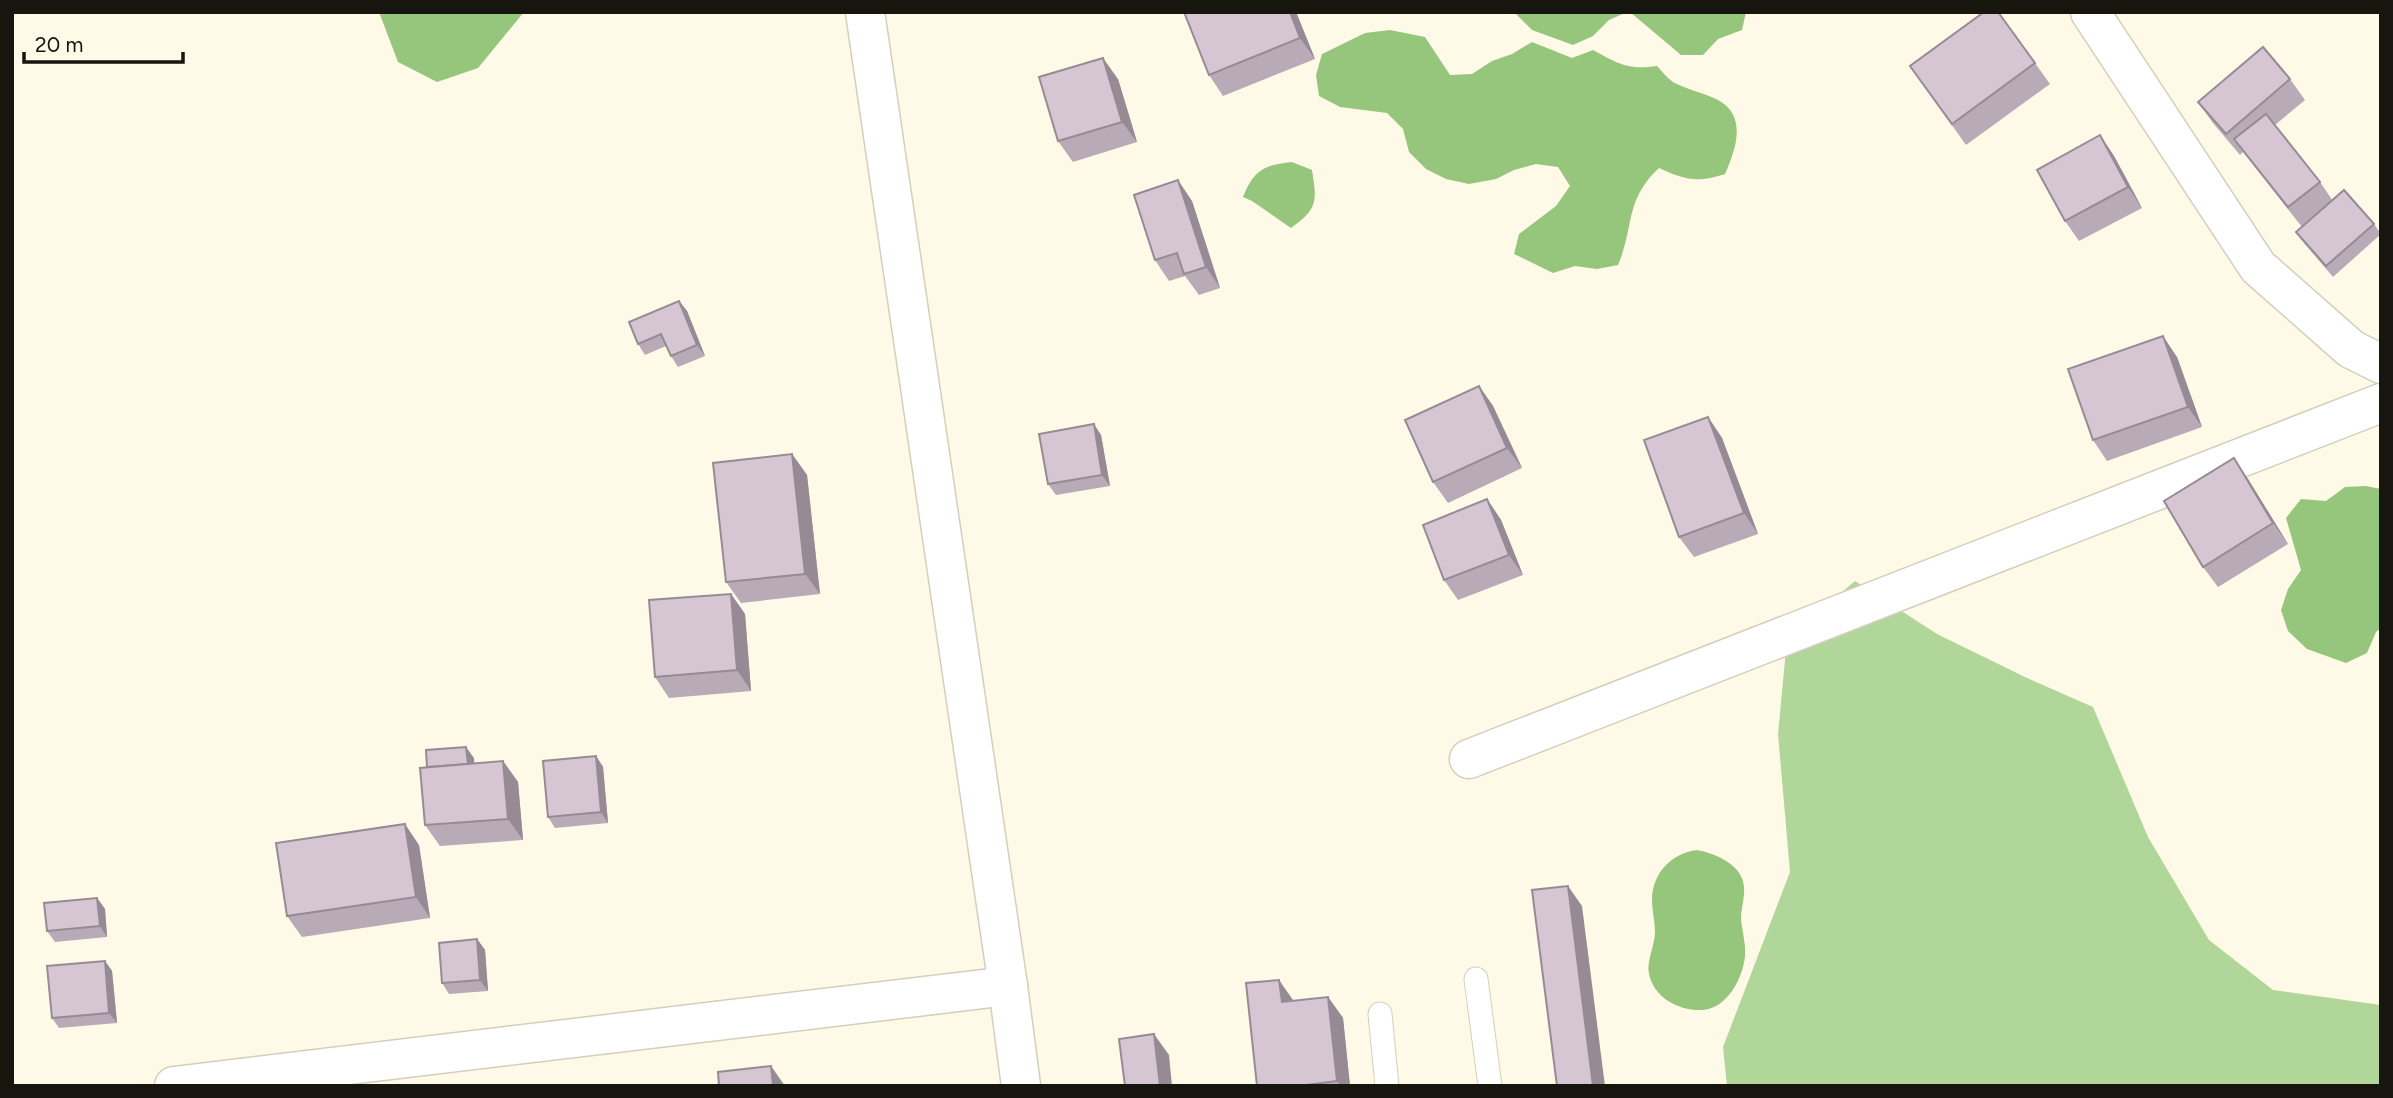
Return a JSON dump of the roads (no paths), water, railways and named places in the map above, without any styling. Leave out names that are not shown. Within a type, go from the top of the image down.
[{"type":"street","points":[[865,12],[1021,1086]]},
{"type":"street","points":[[2090,12],[2258,267],[2351,349],[2381,364]]},
{"type":"street","points":[[1469,759],[2381,403]]},
{"type":"street","points":[[173,1086],[1008,986]]},
{"type":"lane","points":[[1476,979],[1490,1086]]},
{"type":"lane","points":[[1380,1014],[1387,1086]]}]
